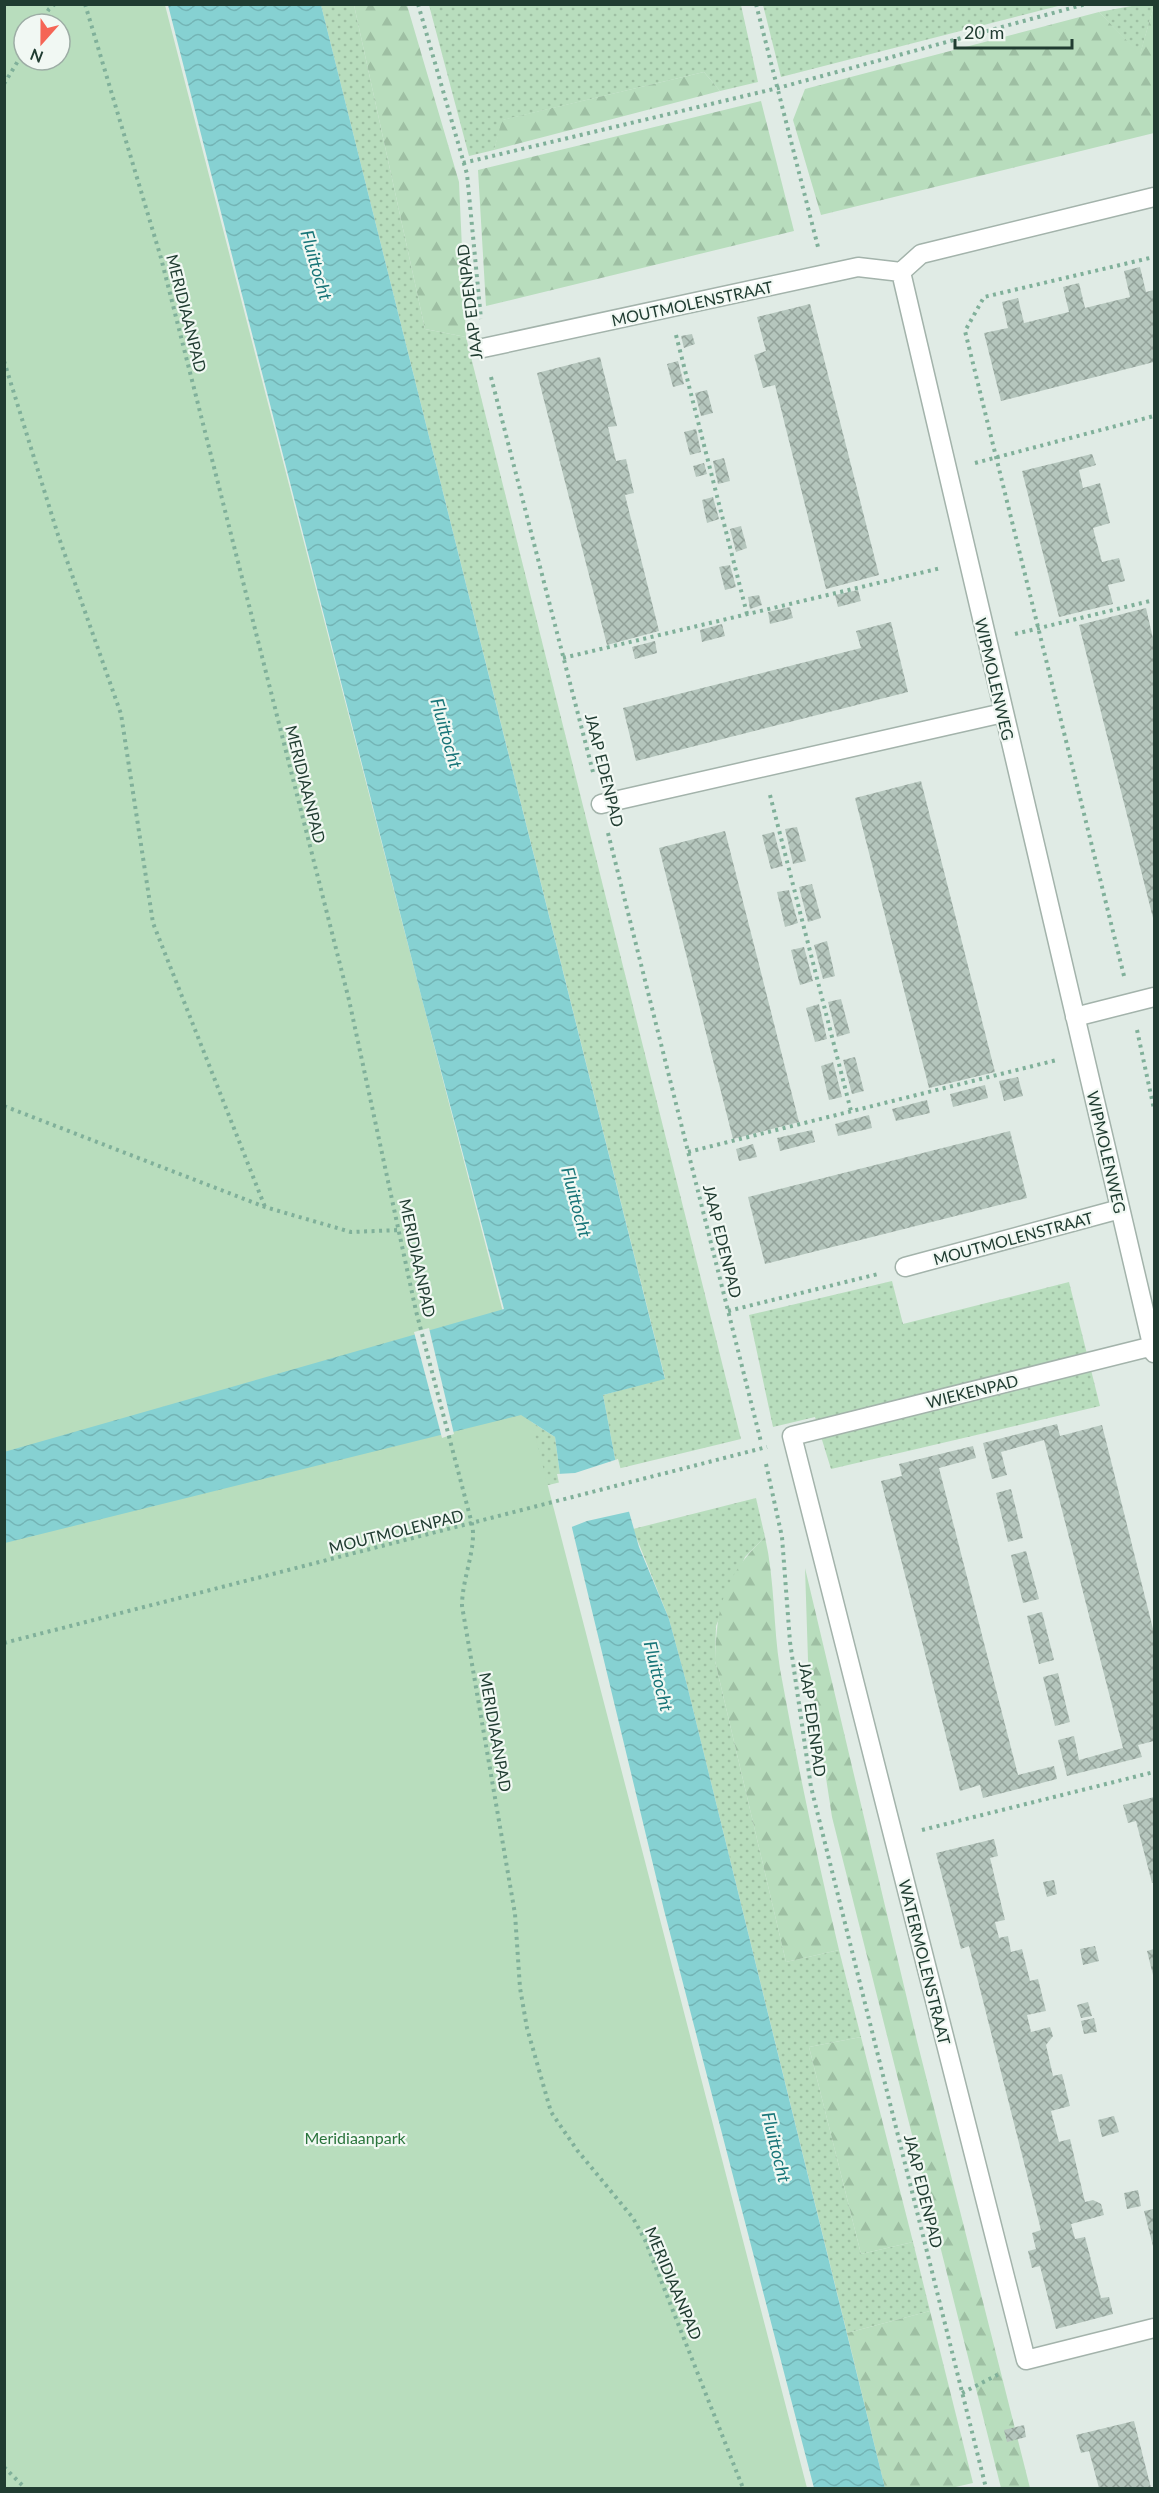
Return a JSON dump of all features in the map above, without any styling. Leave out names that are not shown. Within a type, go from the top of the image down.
[{"type":"street","points":[[901,272],[921,254],[1155,197]]},
{"type":"street","name":"MOUTMOLENSTRAAT","points":[[483,348],[858,267],[901,272]]},
{"type":"street","name":"WIPMOLENWEG","points":[[901,272],[1154,1349]]},
{"type":"street","points":[[601,804],[1003,712]]},
{"type":"street","points":[[1075,1017],[1155,997]]},
{"type":"street","name":"MOUTMOLENSTRAAT","points":[[905,1267],[1120,1209]]},
{"type":"street","name":"WIEKENPAD","points":[[792,1436],[1154,1349]]},
{"type":"street","name":"WATERMOLENSTRAAT","points":[[792,1436],[1026,2360]]},
{"type":"street","points":[[1026,2360],[1155,2328]]},
{"type":"path","name":"MERIDIAANPAD","points":[[85,4],[161,258],[349,1000],[417,1311],[475,1536],[462,1585],[462,1606],[515,1914],[520,1988],[527,2028],[552,2112],[577,2150],[633,2218],[645,2240],[743,2488]]},
{"type":"path","name":"JAAP EDENPAD","points":[[418,4],[467,174],[483,348],[601,804],[763,1449],[782,1537],[790,1642],[810,1787],[986,2488]]},
{"type":"path","points":[[756,4],[825,274]]},
{"type":"path","points":[[463,163],[778,88],[1086,4]]},
{"type":"path","points":[[4,84],[12,71]]},
{"type":"path","points":[[1155,257],[984,297],[965,331],[1155,1108]]},
{"type":"path","points":[[669,308],[747,614]]},
{"type":"path","points":[[4,360],[58,535],[121,714],[153,923],[265,1207]]},
{"type":"path","points":[[947,470],[1155,416]]},
{"type":"path","points":[[563,658],[968,561]]},
{"type":"path","points":[[987,640],[1155,600]]},
{"type":"path","points":[[763,768],[851,1111]]},
{"type":"path","points":[[688,1152],[1084,1053]]},
{"type":"path","points":[[4,1106],[265,1207],[351,1232],[400,1230]]},
{"type":"path","points":[[728,1311],[905,1267]]},
{"type":"path","name":"MOUTMOLENPAD","points":[[4,1642],[763,1449],[792,1436]]},
{"type":"path","points":[[894,1838],[1155,1772]]},
{"type":"path","points":[[962,2393],[1026,2360]]},
{"type":"path","points":[[4,2467],[25,2488]]},
{"type":"green space","points":[[763,4],[1062,5],[781,77]]},
{"type":"green space","name":"Meridiaanpark","points":[[5,5],[165,5],[807,2488],[5,2488]]},
{"type":"green space","points":[[321,5],[354,5],[425,329],[466,337],[741,1439],[617,1469],[603,1395],[665,1378]]},
{"type":"green space","points":[[354,5],[407,5],[459,182],[466,337],[425,329]]},
{"type":"green space","points":[[429,5],[741,5],[758,82],[720,91],[704,72],[503,120],[494,150],[469,156]]},
{"type":"green space","points":[[1137,5],[1154,5],[1140,55],[1099,12]]},
{"type":"green space","points":[[1154,5],[1154,133],[821,215],[793,120],[805,89],[1099,12],[1140,54]]},
{"type":"green space","points":[[704,72],[720,91],[494,150],[502,120]]},
{"type":"green space","points":[[761,101],[794,231],[486,306],[478,170]]},
{"type":"green space","points":[[892,1281],[903,1324],[1069,1282],[1100,1406],[831,1469],[815,1417],[773,1427],[749,1315]]},
{"type":"green space","points":[[521,1415],[555,1437],[561,1482],[478,1502]]},
{"type":"green space","points":[[756,1498],[765,1537],[745,1557],[716,1626],[715,1661],[786,1962],[839,1950],[861,2037],[809,2047],[861,2254],[913,2242],[930,2311],[847,2333],[687,1685],[669,1619],[633,1529]]},
{"type":"green space","points":[[765,1537],[771,1570],[780,1669],[839,1950],[786,1962],[715,1661],[718,1624],[725,1593],[740,1566]]},
{"type":"green space","points":[[805,1568],[917,2041],[1030,2488],[1001,2488],[832,1817],[808,1660]]},
{"type":"green space","points":[[861,2037],[913,2242],[861,2254],[809,2047]]},
{"type":"green space","points":[[930,2311],[973,2483],[951,2488],[885,2488],[847,2333]]},
{"type":"water","name":"Fluittocht","points":[[168,5],[321,5],[665,1379],[603,1395],[617,1469],[639,1547],[669,1619],[687,1685],[885,2488],[814,2488],[664,1910],[561,1482],[555,1437],[521,1415],[5,1543],[4,1452],[504,1309],[423,1003]]},
{"type":"pier","points":[[429,1328],[454,1434],[442,1438],[414,1332]]},
{"type":"pier","points":[[618,1459],[632,1511],[587,1521],[569,1528],[557,1474],[575,1473]]},
{"type":"building","points":[[1140,267],[1146,292],[1154,290],[1154,362],[1001,401],[984,333],[1008,328],[1002,302],[1018,298],[1024,323],[1069,312],[1063,287],[1079,283],[1085,308],[1130,297],[1124,271]]},
{"type":"building","points":[[810,304],[879,575],[826,589],[775,385],[763,388],[754,355],[766,351],[757,317]]},
{"type":"building","points":[[692,334],[695,344],[684,348],[681,336]]},
{"type":"building","points":[[600,357],[617,426],[608,427],[616,461],[626,459],[634,493],[625,495],[659,631],[607,645],[537,373]]},
{"type":"building","points":[[678,361],[684,384],[673,387],[667,364]]},
{"type":"building","points":[[707,390],[713,413],[701,416],[695,393]]},
{"type":"building","points":[[696,429],[701,452],[690,455],[684,432]]},
{"type":"building","points":[[1092,454],[1096,465],[1079,470],[1083,488],[1100,483],[1110,523],[1093,528],[1102,562],[1119,558],[1125,581],[1108,585],[1113,604],[1059,617],[1022,471]]},
{"type":"building","points":[[724,458],[730,481],[718,484],[713,461]]},
{"type":"building","points":[[704,463],[707,474],[696,477],[693,466]]},
{"type":"building","points":[[713,497],[719,519],[707,523],[702,500]]},
{"type":"building","points":[[741,526],[747,548],[736,552],[730,529]]},
{"type":"building","points":[[730,565],[736,587],[725,590],[719,567]]},
{"type":"building","points":[[858,590],[861,601],[838,607],[835,595]]},
{"type":"building","points":[[759,595],[762,605],[750,609],[748,597]]},
{"type":"building","points":[[790,607],[793,618],[770,624],[768,612]]},
{"type":"building","points":[[1146,608],[1154,643],[1154,922],[1079,625]]},
{"type":"building","points":[[891,622],[908,692],[636,761],[623,708],[861,648],[856,631]]},
{"type":"building","points":[[722,624],[725,636],[702,642],[700,630]]},
{"type":"building","points":[[655,641],[657,653],[635,659],[632,647]]},
{"type":"building","points":[[921,781],[995,1072],[929,1088],[855,798]]},
{"type":"building","points":[[797,827],[806,861],[793,864],[785,829]]},
{"type":"building","points":[[725,831],[799,1122],[733,1139],[659,848]]},
{"type":"building","points":[[774,832],[783,866],[771,869],[762,835]]},
{"type":"building","points":[[812,884],[821,918],[808,922],[799,887]]},
{"type":"building","points":[[789,890],[798,923],[785,927],[777,892]]},
{"type":"building","points":[[827,941],[835,976],[823,979],[814,945]]},
{"type":"building","points":[[804,947],[813,981],[800,985],[791,950]]},
{"type":"building","points":[[841,999],[850,1033],[837,1037],[828,1002]]},
{"type":"building","points":[[819,1004],[827,1039],[815,1042],[806,1008]]},
{"type":"building","points":[[855,1057],[864,1091],[852,1094],[843,1060]]},
{"type":"building","points":[[833,1062],[842,1097],[829,1100],[821,1066]]},
{"type":"building","points":[[1018,1077],[1023,1096],[1004,1101],[999,1081]]},
{"type":"building","points":[[985,1085],[988,1098],[953,1107],[950,1094]]},
{"type":"building","points":[[927,1100],[930,1113],[896,1121],[892,1109]]},
{"type":"building","points":[[869,1115],[872,1128],[838,1136],[835,1124]]},
{"type":"building","points":[[812,1130],[815,1142],[780,1151],[777,1138]]},
{"type":"building","points":[[1010,1131],[1027,1198],[765,1264],[748,1197]]},
{"type":"building","points":[[753,1144],[757,1157],[739,1161],[736,1149]]},
{"type":"building","points":[[1057,1424],[1060,1436],[1102,1425],[1154,1633],[1154,1741],[1138,1745],[1142,1757],[1067,1776],[1058,1740],[1074,1736],[1079,1760],[1123,1748],[1044,1440],[1001,1452],[1007,1475],[992,1479],[983,1443]]},
{"type":"building","points":[[973,1446],[976,1458],[939,1468],[1018,1775],[1054,1766],[1057,1779],[983,1798],[980,1785],[960,1791],[881,1481],[902,1476],[899,1464]]},
{"type":"building","points":[[1011,1489],[1023,1538],[1008,1542],[996,1493]]},
{"type":"building","points":[[1026,1551],[1039,1599],[1023,1603],[1011,1555]]},
{"type":"building","points":[[1042,1612],[1054,1660],[1039,1664],[1027,1616]]},
{"type":"building","points":[[1058,1673],[1070,1722],[1055,1726],[1043,1677]]},
{"type":"building","points":[[1154,1797],[1154,1882],[1152,1883],[1136,1821],[1128,1823],[1123,1805]]},
{"type":"building","points":[[994,1839],[998,1856],[990,1858],[1005,1920],[995,1922],[999,1938],[1008,1936],[1011,1952],[1022,1949],[1030,1981],[1038,1979],[1046,2011],[1027,2015],[1031,2032],[1050,2027],[1053,2036],[1046,2045],[1053,2076],[1062,2074],[1070,2106],[1051,2111],[1059,2142],[1070,2139],[1085,2202],[1093,2200],[1101,2204],[1104,2215],[1071,2224],[1075,2239],[1085,2237],[1101,2298],[1109,2297],[1113,2314],[1056,2329],[1040,2266],[1032,2268],[1028,2251],[1036,2249],[1032,2233],[1041,2230],[969,1946],[961,1949],[936,1853]]},
{"type":"building","points":[[1054,1880],[1057,1894],[1047,1897],[1043,1882]]},
{"type":"building","points":[[1095,1946],[1099,1961],[1083,1965],[1080,1949]]},
{"type":"building","points":[[1154,1949],[1154,1979],[1147,1951]]},
{"type":"building","points":[[1088,2002],[1092,2016],[1081,2018],[1077,2005]]},
{"type":"building","points":[[1094,2018],[1097,2032],[1084,2034],[1081,2021]]},
{"type":"building","points":[[1114,2116],[1119,2132],[1102,2137],[1098,2120]]},
{"type":"building","points":[[1138,2190],[1141,2206],[1127,2209],[1124,2193]]},
{"type":"building","points":[[1154,2209],[1154,2250],[1144,2211]]},
{"type":"building","points":[[1134,2421],[1151,2488],[1099,2488],[1089,2451],[1081,2453],[1076,2435]]},
{"type":"building","points":[[1024,2425],[1026,2437],[1007,2442],[1004,2430]]}]
